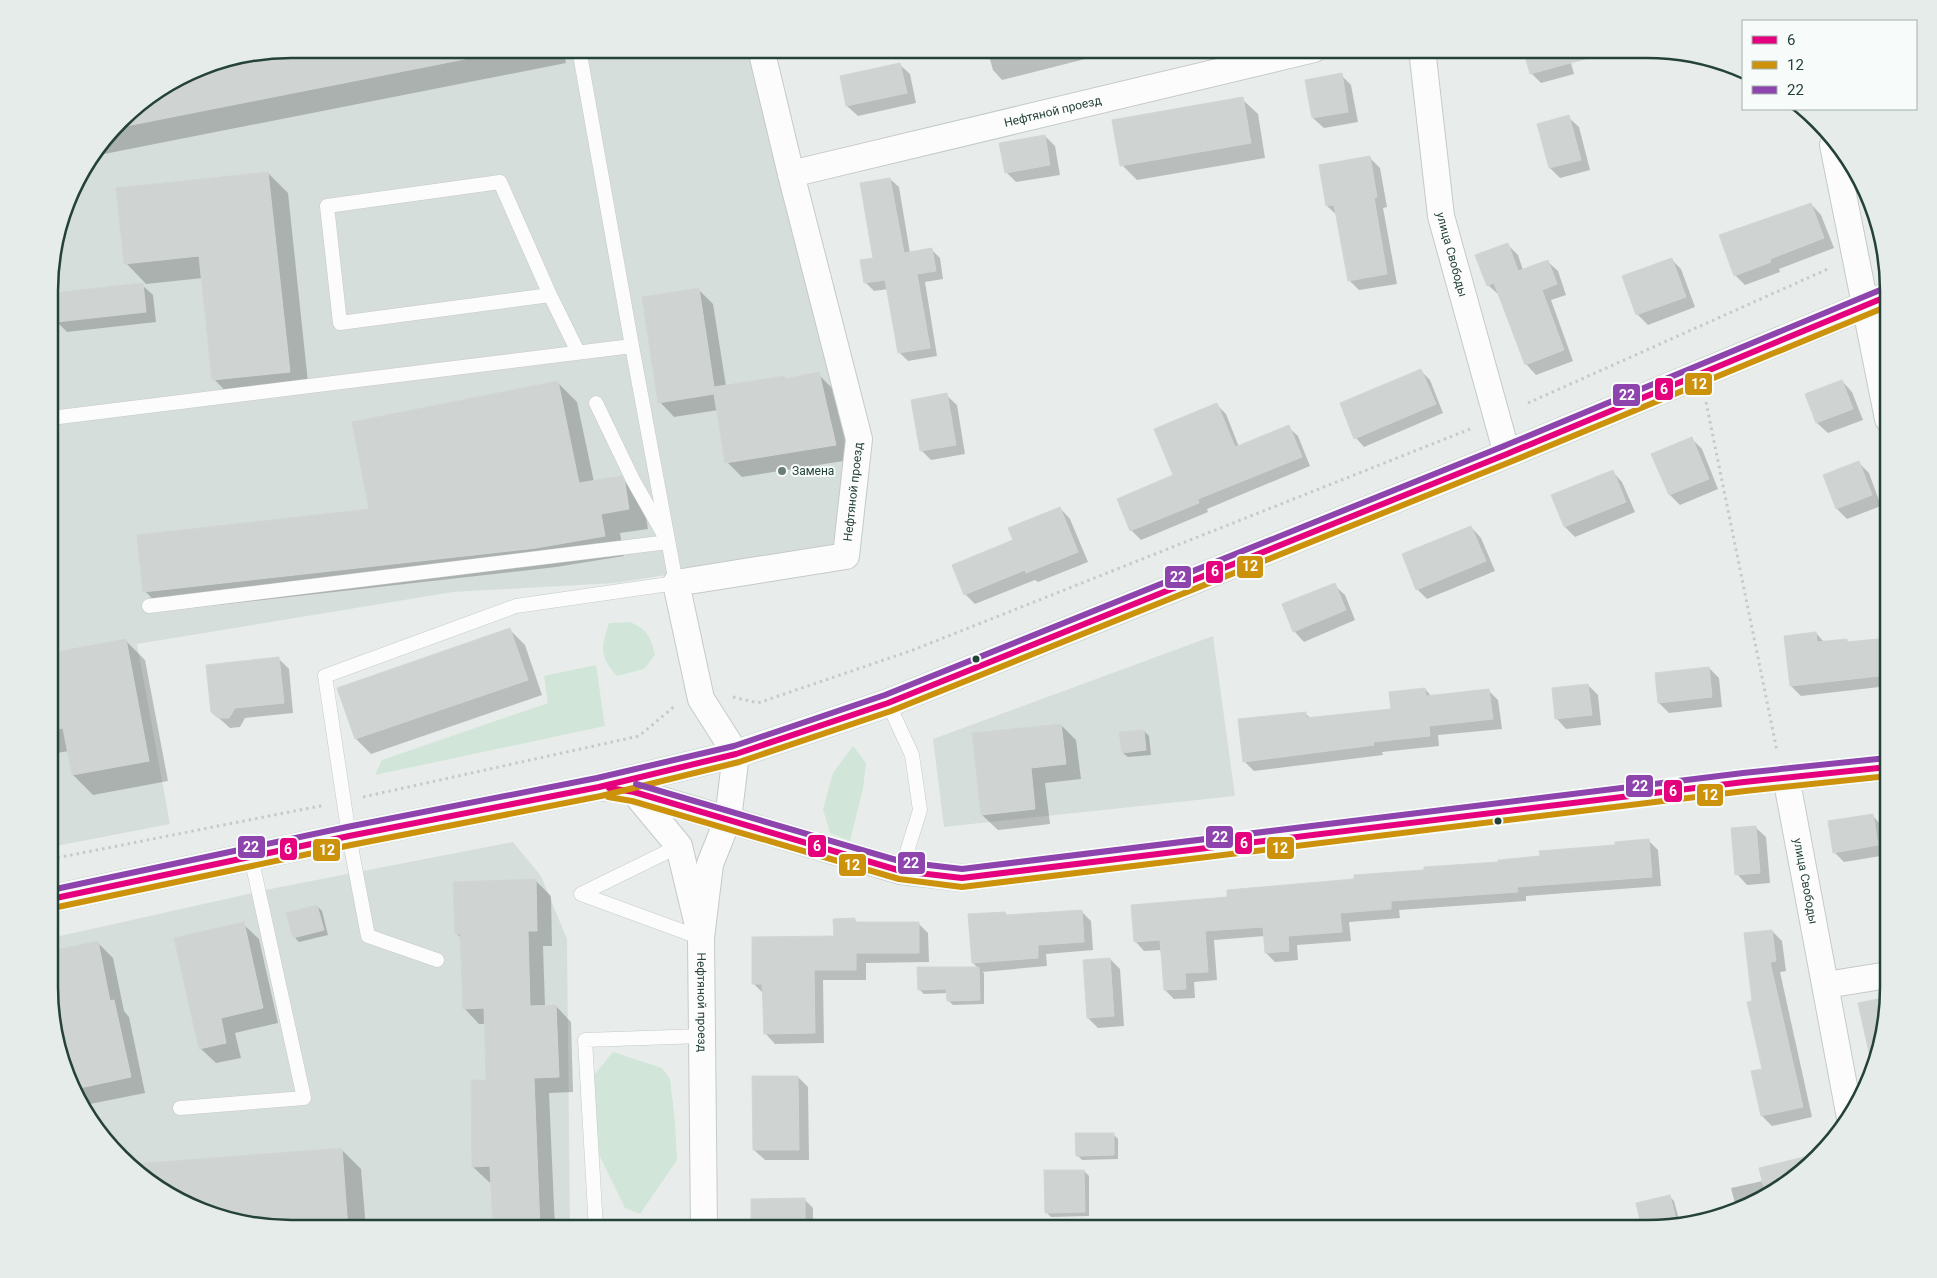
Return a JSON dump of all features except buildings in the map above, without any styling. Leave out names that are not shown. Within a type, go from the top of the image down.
[{"type":"street","name":"Нефтяной проезд","points":[[676,583],[846,556],[859,440],[763,58]]},
{"type":"street","name":"Нефтяной проезд","points":[[791,174],[1276,58]]},
{"type":"street","name":"улица Свободы","points":[[1423,58],[1441,216],[1507,454]]},
{"type":"street","points":[[1835,154],[1856,256],[1877,301],[1880,333]]},
{"type":"street","points":[[58,898],[349,836],[599,787],[736,754],[888,703],[1507,454],[1877,301]]},
{"type":"street","points":[[676,583],[700,699],[736,754],[728,819],[710,864],[701,938]]},
{"type":"street","points":[[599,787],[634,792],[901,871],[962,878],[1786,777],[1880,768]]},
{"type":"street","name":"улица Свободы","points":[[1786,777],[1848,1105]]},
{"type":"street","name":"Нефтяной проезд","points":[[634,792],[679,846],[701,938],[704,1220]]},
{"type":"street","points":[[1826,985],[1880,976]]},
{"type":"lane","points":[[437,960],[368,936],[343,801],[325,676],[516,606],[676,583],[581,58]]},
{"type":"lane","points":[[550,295],[340,323],[327,206],[500,182],[550,295],[578,352]]},
{"type":"lane","points":[[58,417],[632,346]]},
{"type":"lane","points":[[596,403],[633,480],[668,542]]},
{"type":"lane","points":[[149,606],[668,542]]},
{"type":"lane","points":[[888,703],[912,755],[920,810],[901,871]]},
{"type":"lane","points":[[679,846],[581,894],[701,938]]},
{"type":"lane","points":[[180,1108],[304,1098],[250,857]]},
{"type":"lane","points":[[595,1220],[585,1040],[702,1036]]},
{"type":"path","points":[[1528,404],[1856,256]]},
{"type":"path","points":[[1704,397],[1777,751],[1768,753]]},
{"type":"path","points":[[58,858],[343,801],[639,736],[674,706],[719,693],[758,703],[913,650],[1470,429]]},
{"type":"shaded area","points":[[751,58],[849,441],[839,548],[615,583],[453,592],[137,644],[170,824],[58,846],[59,260],[65,230],[81,187],[115,137],[137,115],[187,81],[230,65],[260,59]]},
{"type":"shaded area","points":[[1213,636],[1235,796],[944,827],[933,739]]},
{"type":"shaded area","points":[[513,842],[541,876],[567,939],[570,1220],[260,1219],[230,1213],[187,1197],[137,1163],[115,1141],[81,1091],[65,1048],[58,1003],[58,936],[270,889]]},
{"type":"green space","points":[[630,622],[645,631],[652,643],[655,655],[644,669],[617,676],[604,657],[604,639],[609,623]]},
{"type":"green space","points":[[596,665],[605,726],[375,775],[382,760],[548,703],[544,676]]},
{"type":"green space","points":[[853,746],[866,763],[863,789],[850,841],[830,833],[823,809],[833,773]]},
{"type":"green space","points":[[613,1052],[662,1068],[670,1079],[677,1160],[640,1214],[625,1208],[592,1140],[594,1075]]},
{"type":"transit line","name":"22","points":[[58,889],[347,827],[597,778],[734,746],[885,695],[1504,446],[1880,290]]},
{"type":"transit line","name":"6","points":[[58,898],[349,836],[599,787],[736,754],[888,703],[1507,454],[1880,299]]},
{"type":"transit line","name":"12","points":[[58,907],[351,845],[601,796],[739,762],[891,711],[1510,462],[1880,309]]},
{"type":"transit line","name":"22","points":[[636,784],[903,862],[962,869],[1743,773],[1880,759]]},
{"type":"transit line","name":"6","points":[[609,788],[634,792],[901,871],[962,878],[1744,782],[1880,768]]},
{"type":"transit line","name":"12","points":[[608,797],[632,801],[899,879],[962,887],[1745,791],[1880,777]]},
{"type":"place","name":"Замена","points":[[782,471]]}]
